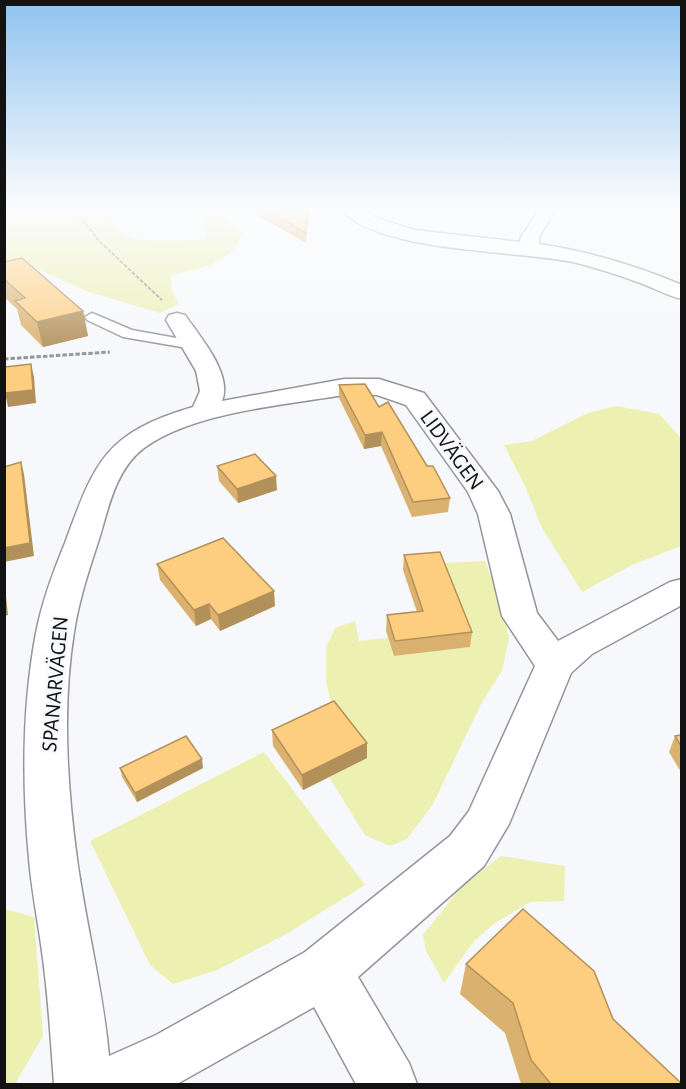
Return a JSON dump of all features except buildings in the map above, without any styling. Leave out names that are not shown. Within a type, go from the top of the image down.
[{"type":"street","points":[[570,258],[590,262],[681,293]]},
{"type":"street","points":[[185,332],[208,371],[213,391],[204,412]]},
{"type":"street","name":"LIDVÄGEN","points":[[204,412],[344,387],[379,387],[414,399],[483,491],[494,514],[520,616],[555,665]]},
{"type":"street","name":"SPANARVÄGEN","points":[[83,1084],[74,982],[53,860],[47,761],[48,703],[55,634],[69,575],[98,495],[122,453],[152,432],[204,412]]},
{"type":"street","points":[[114,1084],[176,1054],[324,971],[467,850],[495,806],[555,665],[579,645],[681,591]]},
{"type":"street","points":[[324,971],[388,1084]]},
{"type":"lane","points":[[92,317],[128,334],[185,332]]},
{"type":"path","points":[[117,258],[144,282],[185,332]]},
{"type":"path","points":[[4,359],[63,353],[118,352]]},
{"type":"green space","points":[[5,258],[223,258],[204,267],[171,275],[172,291],[179,304],[160,313],[86,291],[33,267],[5,277]]},
{"type":"green space","points":[[616,406],[659,414],[681,438],[681,546],[632,565],[582,592],[541,526],[526,488],[504,445],[532,441],[588,413]]},
{"type":"green space","points":[[485,561],[501,604],[509,638],[502,671],[482,702],[433,804],[407,839],[390,846],[365,835],[329,777],[367,758],[334,717],[326,681],[326,647],[335,628],[355,621],[359,641],[388,638],[394,656],[469,647],[438,567],[445,563]]},
{"type":"green space","points":[[264,752],[365,885],[288,933],[217,970],[173,984],[150,965],[90,841]]},
{"type":"green space","points":[[501,856],[565,866],[564,901],[530,902],[495,923],[474,941],[444,983],[426,951],[423,935],[462,886]]},
{"type":"green space","points":[[5,909],[34,917],[43,1036],[15,1084],[5,1084]]}]
